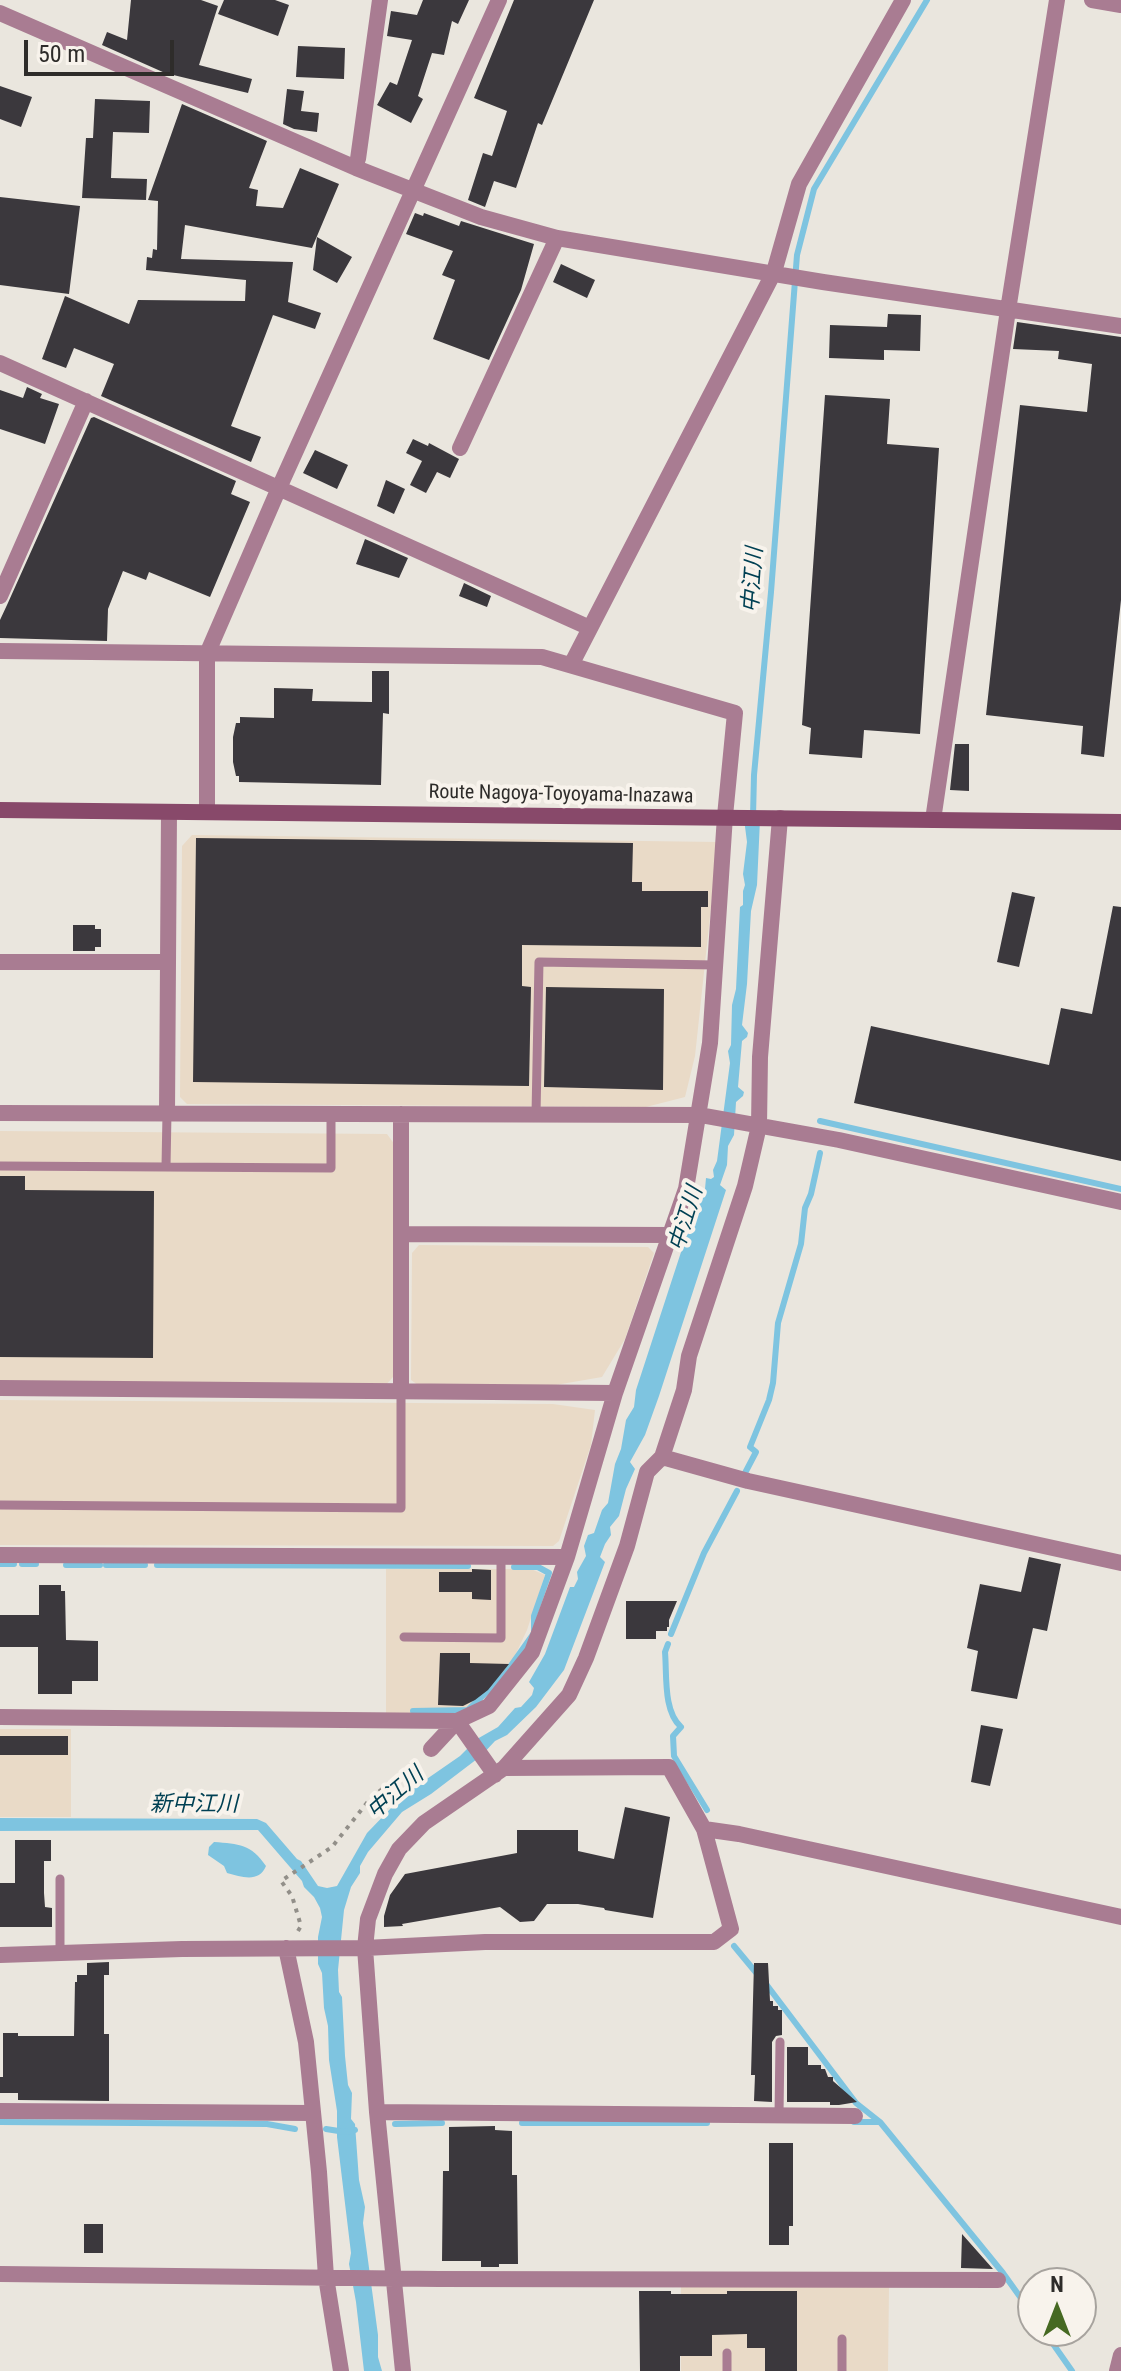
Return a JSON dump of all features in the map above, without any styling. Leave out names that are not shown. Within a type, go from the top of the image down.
[{"type":"main road","name":"Route Nagoya-Toyoyama-Inazawa","points":[[0,810],[1121,822]]},
{"type":"street","points":[[358,159],[380,0]]},
{"type":"street","points":[[207,812],[207,654],[499,0]]},
{"type":"street","points":[[571,665],[775,273],[799,184],[903,0]]},
{"type":"street","points":[[933,820],[1057,0]]},
{"type":"street","points":[[1092,0],[1121,5]]},
{"type":"street","points":[[0,13],[292,141],[481,217],[557,238],[823,282],[1121,326]]},
{"type":"street","points":[[460,448],[557,238]]},
{"type":"street","points":[[0,363],[590,628]]},
{"type":"street","points":[[0,596],[86,401]]},
{"type":"street","points":[[0,651],[542,657],[735,713],[710,1043],[686,1189],[615,1393],[567,1557],[532,1652],[489,1706],[459,1725],[431,1749]]},
{"type":"street","points":[[167,1113],[169,812]]},
{"type":"street","points":[[403,2371],[377,2112],[365,1948],[368,1919],[385,1874],[399,1849],[424,1823],[497,1771],[569,1695],[586,1658],[627,1546],[647,1472],[662,1457],[684,1390],[689,1356],[745,1186],[754,1125],[778,818]]},
{"type":"street","points":[[0,962],[168,962]]},
{"type":"street","points":[[0,1113],[698,1115],[839,1140],[1121,1202]]},
{"type":"street","points":[[401,1114],[401,1391]]},
{"type":"street","points":[[401,1234],[670,1235]]},
{"type":"street","points":[[0,1388],[615,1393]]},
{"type":"street","points":[[662,1457],[748,1481],[1121,1563]]},
{"type":"street","points":[[0,1555],[567,1557]]},
{"type":"street","points":[[0,1717],[459,1725],[497,1771]]},
{"type":"street","points":[[0,1955],[365,1948],[485,1942],[714,1942],[731,1929],[704,1829],[669,1767],[497,1771]]},
{"type":"street","points":[[704,1829],[754,1837],[1121,1917]]},
{"type":"street","points":[[286,1948],[306,2042],[341,2371]]},
{"type":"street","points":[[0,2111],[312,2113]]},
{"type":"street","points":[[377,2112],[855,2116]]},
{"type":"street","points":[[0,2274],[998,2280]]},
{"type":"street","points":[[1117,2371],[1121,2355]]},
{"type":"lane","points":[[536,1114],[539,962],[715,965]]},
{"type":"lane","points":[[166,1167],[167,1113]]},
{"type":"lane","points":[[0,1166],[331,1168],[331,1114]]},
{"type":"lane","points":[[0,1505],[401,1508],[401,1391]]},
{"type":"lane","points":[[404,1637],[501,1638],[501,1557]]},
{"type":"lane","points":[[60,1879],[60,1953]]},
{"type":"lane","points":[[779,2115],[780,2042]]},
{"type":"lane","points":[[842,2339],[842,2371]]},
{"type":"lane","points":[[727,2353],[727,2371]]},
{"type":"path","points":[[286,1948],[301,1926],[292,1896],[281,1881],[332,1847],[370,1799],[431,1749]]},
{"type":"shaded area","points":[[192,835],[718,842],[695,1056],[685,1097],[646,1107],[187,1104],[180,1097],[182,846]]},
{"type":"shaded area","points":[[0,1131],[387,1134],[395,1145],[393,1377],[385,1386],[0,1383]]},
{"type":"shaded area","points":[[419,1245],[648,1247],[654,1253],[625,1339],[602,1377],[544,1387],[418,1385],[411,1380],[412,1253]]},
{"type":"shaded area","points":[[0,1400],[553,1404],[595,1410],[591,1445],[559,1541],[553,1546],[0,1545]]},
{"type":"shaded area","points":[[386,1569],[531,1569],[545,1575],[527,1630],[511,1664],[491,1688],[467,1709],[412,1709],[411,1713],[386,1713]]},
{"type":"shaded area","points":[[0,1729],[71,1729],[71,1817],[0,1817]]},
{"type":"shaded area","points":[[681,2287],[889,2287],[888,2371],[681,2371]]},
{"type":"water","points":[[744,819],[760,820],[757,885],[751,911],[742,1025],[748,1033],[742,1041],[738,1087],[744,1092],[736,1102],[734,1135],[728,1146],[727,1165],[720,1185],[726,1190],[659,1396],[645,1435],[630,1462],[635,1469],[619,1516],[610,1527],[611,1535],[600,1557],[605,1562],[564,1670],[536,1707],[507,1735],[495,1741],[481,1756],[431,1794],[402,1812],[368,1852],[344,1910],[339,1992],[342,1997],[348,2085],[352,2093],[351,2119],[355,2124],[359,2180],[365,2207],[363,2223],[382,2371],[364,2371],[349,2264],[351,2253],[329,2060],[328,2026],[322,1973],[318,1964],[322,1917],[314,1897],[258,1830],[0,1831],[0,1818],[257,1819],[266,1823],[301,1861],[318,1886],[337,1886],[367,1833],[394,1805],[460,1756],[477,1739],[498,1727],[532,1695],[534,1688],[529,1682],[545,1654],[570,1587],[574,1587],[578,1579],[577,1572],[586,1556],[584,1546],[588,1535],[594,1533],[602,1510],[608,1503],[626,1420],[634,1407],[636,1390],[699,1197],[705,1189],[706,1178],[714,1177],[730,1063],[728,1051],[736,989],[740,907],[743,905],[745,885],[743,874],[747,842]]},
{"type":"water","points":[[214,1842],[244,1846],[266,1866],[255,1877],[227,1873],[224,1866],[208,1855],[209,1847]]},
{"type":"building","points":[[131,0],[201,0],[218,6],[199,65],[252,79],[248,93],[165,73],[102,45],[107,32],[127,40]]},
{"type":"building","points":[[224,0],[275,0],[289,5],[278,36],[218,14]]},
{"type":"building","points":[[423,0],[469,0],[458,24],[452,21],[444,55],[432,53],[418,96],[423,99],[411,123],[377,105],[390,82],[397,85],[412,40],[387,36],[391,11],[417,15]]},
{"type":"building","points":[[514,0],[594,0],[542,125],[538,123],[516,188],[494,181],[485,207],[468,200],[483,153],[492,156],[507,111],[474,98]]},
{"type":"building","points":[[298,46],[345,48],[344,79],[296,77]]},
{"type":"building","points":[[0,86],[32,97],[21,127],[0,119]]},
{"type":"building","points":[[287,89],[304,91],[301,111],[319,113],[317,132],[283,124]]},
{"type":"building","points":[[95,99],[150,101],[149,133],[113,132],[111,178],[147,179],[146,200],[82,198],[86,138],[93,138]]},
{"type":"building","points":[[182,104],[267,141],[249,188],[258,190],[256,206],[283,208],[300,168],[339,184],[312,248],[185,225],[181,259],[293,262],[288,302],[321,313],[315,329],[273,315],[231,426],[261,437],[251,462],[101,396],[114,364],[74,348],[66,368],[42,359],[65,296],[129,324],[138,300],[245,301],[246,280],[146,270],[147,257],[152,258],[153,249],[157,250],[158,201],[148,200]]},
{"type":"building","points":[[0,197],[80,206],[69,294],[0,285]]},
{"type":"building","points":[[415,213],[423,216],[424,213],[459,226],[461,221],[534,244],[521,290],[489,360],[433,339],[455,280],[442,275],[453,251],[406,234]]},
{"type":"building","points":[[317,237],[352,257],[337,283],[313,270]]},
{"type":"building","points":[[561,264],[595,280],[587,298],[553,282]]},
{"type":"building","points":[[888,314],[921,315],[920,351],[884,350],[884,360],[829,358],[830,325],[887,327]]},
{"type":"building","points":[[1017,322],[1121,337],[1121,600],[1104,757],[1081,754],[1083,726],[986,715],[1020,405],[1087,412],[1092,364],[1058,359],[1059,351],[1013,349]]},
{"type":"building","points":[[27,387],[42,394],[40,398],[59,404],[45,444],[0,429],[0,390],[23,398]]},
{"type":"building","points":[[825,395],[890,399],[887,444],[939,448],[920,734],[864,730],[862,758],[809,754],[811,728],[802,725]]},
{"type":"building","points":[[94,417],[236,481],[231,494],[250,502],[210,597],[149,572],[146,580],[123,571],[108,609],[107,641],[0,638],[0,620]]},
{"type":"building","points":[[413,439],[428,446],[429,443],[459,459],[450,478],[437,472],[426,493],[410,485],[422,461],[406,453]]},
{"type":"building","points":[[315,450],[348,465],[337,489],[303,473]]},
{"type":"building","points":[[386,480],[405,489],[394,514],[377,506]]},
{"type":"building","points":[[365,539],[408,558],[399,578],[356,564]]},
{"type":"building","points":[[464,583],[491,596],[487,607],[459,596]]},
{"type":"building","points":[[372,671],[389,671],[389,714],[383,713],[381,785],[239,782],[233,762],[236,723],[240,723],[240,717],[274,718],[274,688],[313,689],[312,701],[372,702]]},
{"type":"building","points":[[955,744],[969,744],[969,791],[950,790]]},
{"type":"building","points":[[196,838],[633,843],[632,882],[642,882],[642,891],[708,891],[708,907],[701,907],[701,947],[522,945],[522,986],[531,987],[529,1086],[193,1082]]},
{"type":"building","points":[[1012,892],[1035,897],[1019,967],[997,962]]},
{"type":"building","points":[[1113,906],[1121,907],[1121,1161],[854,1103],[871,1026],[1049,1065],[1061,1008],[1092,1014]]},
{"type":"building","points":[[73,925],[95,925],[95,929],[101,929],[101,947],[95,947],[95,951],[73,951]]},
{"type":"building","points":[[546,987],[664,989],[663,1090],[544,1087]]},
{"type":"building","points":[[0,1176],[25,1176],[25,1190],[154,1191],[153,1358],[0,1357]]},
{"type":"building","points":[[1029,1557],[1061,1564],[1047,1631],[1033,1628],[1017,1699],[971,1691],[978,1651],[967,1648],[980,1584],[1021,1592]]},
{"type":"building","points":[[472,1569],[491,1570],[491,1600],[472,1599],[472,1592],[439,1592],[439,1572],[472,1572]]},
{"type":"building","points":[[39,1585],[61,1585],[61,1591],[65,1591],[66,1640],[98,1641],[98,1681],[72,1681],[72,1694],[38,1694],[38,1647],[0,1647],[0,1615],[39,1615]]},
{"type":"building","points":[[626,1601],[677,1601],[667,1631],[656,1631],[656,1639],[626,1639]]},
{"type":"building","points":[[440,1653],[470,1653],[470,1663],[509,1664],[488,1690],[475,1700],[463,1706],[438,1705]]},
{"type":"building","points":[[981,1725],[1003,1729],[990,1786],[971,1782]]},
{"type":"building","points":[[0,1736],[68,1736],[68,1755],[0,1755]]},
{"type":"building","points":[[625,1807],[670,1817],[653,1918],[578,1904],[547,1904],[534,1921],[520,1922],[500,1907],[384,1927],[390,1895],[405,1874],[517,1853],[517,1830],[578,1830],[578,1851],[614,1859]]},
{"type":"building","points":[[15,1840],[51,1840],[51,1861],[44,1861],[44,1893],[45,1907],[52,1908],[52,1927],[0,1927],[0,1883],[15,1883]]},
{"type":"building","points":[[109,1962],[109,1975],[104,1975],[104,2034],[109,2034],[109,2101],[18,2100],[18,2093],[0,2093],[3,2033],[74,2036],[77,1975],[87,1975],[87,1963]]},
{"type":"building","points":[[754,1963],[768,1963],[770,2001],[782,2010],[782,2035],[776,2036],[772,2042],[772,2102],[754,2101],[755,2075],[751,2075]]},
{"type":"building","points":[[787,2047],[808,2047],[808,2065],[821,2065],[828,2077],[833,2077],[833,2081],[857,2102],[830,2105],[830,2102],[787,2102]]},
{"type":"building","points":[[495,2126],[495,2130],[512,2131],[512,2175],[517,2175],[518,2264],[481,2267],[481,2261],[442,2261],[443,2171],[449,2171],[449,2127]]},
{"type":"building","points":[[769,2143],[793,2143],[793,2226],[789,2226],[789,2245],[769,2245]]},
{"type":"building","points":[[84,2224],[103,2224],[103,2253],[84,2253]]},
{"type":"building","points":[[962,2234],[993,2269],[961,2268]]},
{"type":"building","points":[[639,2291],[727,2294],[727,2291],[797,2291],[797,2371],[765,2371],[765,2348],[747,2348],[747,2334],[712,2335],[712,2356],[680,2356],[680,2371],[640,2371]]},
{"type":"waterway","name":"中江川","points":[[753,817],[797,255],[814,189],[927,0]]},
{"type":"waterway","points":[[820,1121],[1121,1189]]},
{"type":"waterway","points":[[745,1473],[756,1452],[750,1447],[773,1383],[778,1323],[801,1244],[805,1208],[820,1153]]},
{"type":"waterway","points":[[671,1634],[704,1553],[737,1491]]},
{"type":"waterway","points":[[0,1564],[14,1564]]},
{"type":"waterway","points":[[22,1564],[36,1564]]},
{"type":"waterway","points":[[66,1565],[100,1565]]},
{"type":"waterway","points":[[106,1565],[145,1565]]},
{"type":"waterway","points":[[157,1565],[468,1566]]},
{"type":"waterway","points":[[413,1711],[468,1710],[505,1674],[534,1633],[534,1616],[549,1573],[538,1567],[514,1567]]},
{"type":"waterway","points":[[668,1644],[665,1652],[669,1702],[671,1712],[681,1727],[673,1736],[674,1756],[707,1810]]},
{"type":"waterway","points":[[734,1946],[758,1975]]},
{"type":"waterway","points":[[766,1984],[856,2103],[880,2122]]},
{"type":"waterway","points":[[0,2122],[267,2124],[295,2129]]},
{"type":"waterway","points":[[854,2122],[880,2122],[1017,2293]]},
{"type":"waterway","points":[[395,2124],[442,2123]]},
{"type":"waterway","points":[[522,2123],[707,2123]]},
{"type":"waterway","points":[[326,2129],[355,2130]]},
{"type":"waterway","points":[[1055,2347],[1072,2371]]},
{"type":"water label","name":"新中江川","points":[[194,1805]]}]
